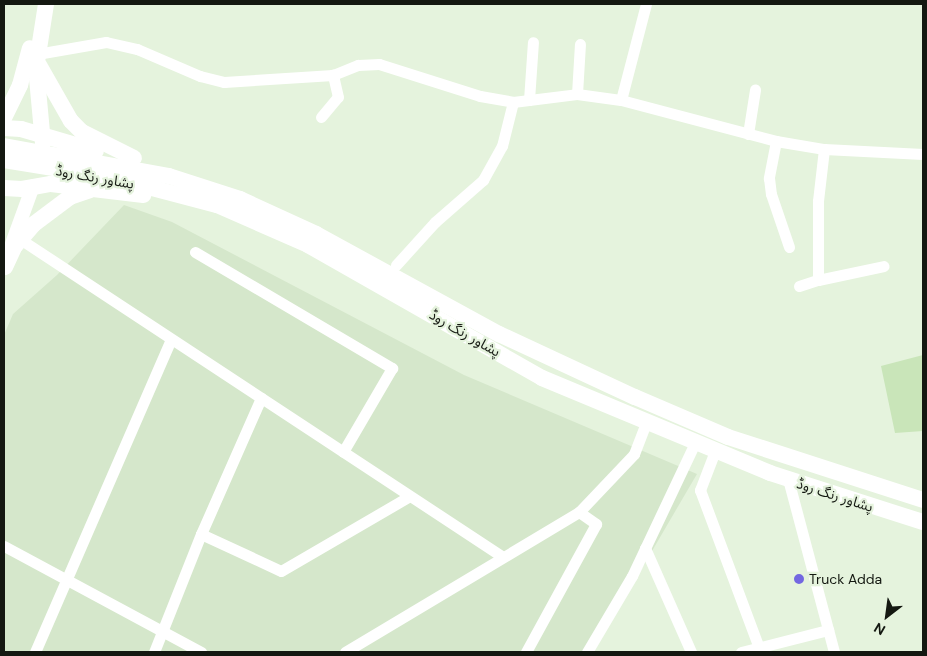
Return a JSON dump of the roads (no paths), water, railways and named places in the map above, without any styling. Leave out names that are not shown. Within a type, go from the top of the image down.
[{"type":"highway","points":[[33,186],[43,161],[34,62],[37,4]]},
{"type":"highway","points":[[4,118],[34,62],[46,4]]},
{"type":"highway","points":[[34,62],[62,107],[82,132],[134,158]]},
{"type":"highway","points":[[4,96],[20,85]]},
{"type":"highway","points":[[4,128],[21,129],[42,136],[186,170],[279,203],[396,265],[406,290],[381,295],[300,253],[222,218],[137,194],[51,184],[22,189],[4,188]]},
{"type":"highway","name":"پشاور رنگ روڈ","points":[[4,146],[169,176],[240,199],[406,290],[711,430],[869,485],[923,500]]},
{"type":"highway","name":"پشاور رنگ روڈ","points":[[4,160],[114,178],[172,192],[217,205],[312,240]]},
{"type":"highway","points":[[4,271],[15,243],[50,210],[70,198],[98,188]]},
{"type":"highway","name":"پشاور رنگ روڈ","points":[[406,290],[542,378],[646,423],[788,480],[923,522]]},
{"type":"main road","points":[[15,243],[33,186]]},
{"type":"street","points":[[620,100],[646,4]]},
{"type":"street","points":[[34,62],[106,42],[137,49],[200,76],[224,82],[333,74],[358,65],[379,64],[480,96],[513,102],[577,94],[620,100],[776,141],[824,149],[923,154]]},
{"type":"street","points":[[530,100],[533,42]]},
{"type":"street","points":[[577,94],[580,44]]},
{"type":"street","points":[[322,117],[338,97],[333,74]]},
{"type":"street","points":[[748,134],[755,90]]},
{"type":"street","points":[[396,265],[435,222],[483,180],[502,146],[513,102]]},
{"type":"street","points":[[776,141],[769,178],[770,194],[789,248]]},
{"type":"street","points":[[818,280],[818,201],[824,149]]},
{"type":"street","points":[[15,243],[171,339],[503,557]]},
{"type":"street","points":[[195,252],[392,368],[344,452]]},
{"type":"street","points":[[799,286],[884,266]]},
{"type":"street","points":[[35,652],[171,339]]},
{"type":"street","points":[[154,652],[201,534],[261,398]]},
{"type":"street","points":[[345,652],[579,512],[634,454],[646,423]]},
{"type":"street","points":[[587,652],[645,548],[695,443]]},
{"type":"street","points":[[716,451],[700,490],[759,648]]},
{"type":"street","points":[[788,480],[834,652]]},
{"type":"street","points":[[201,534],[281,571],[410,496]]},
{"type":"street","points":[[526,652],[596,524],[579,512]]},
{"type":"street","points":[[4,546],[201,652]]},
{"type":"street","points":[[645,548],[691,652]]},
{"type":"street","points":[[741,652],[828,630]]},
{"type":"place","name":"Truck Adda","points":[[799,579]]}]
